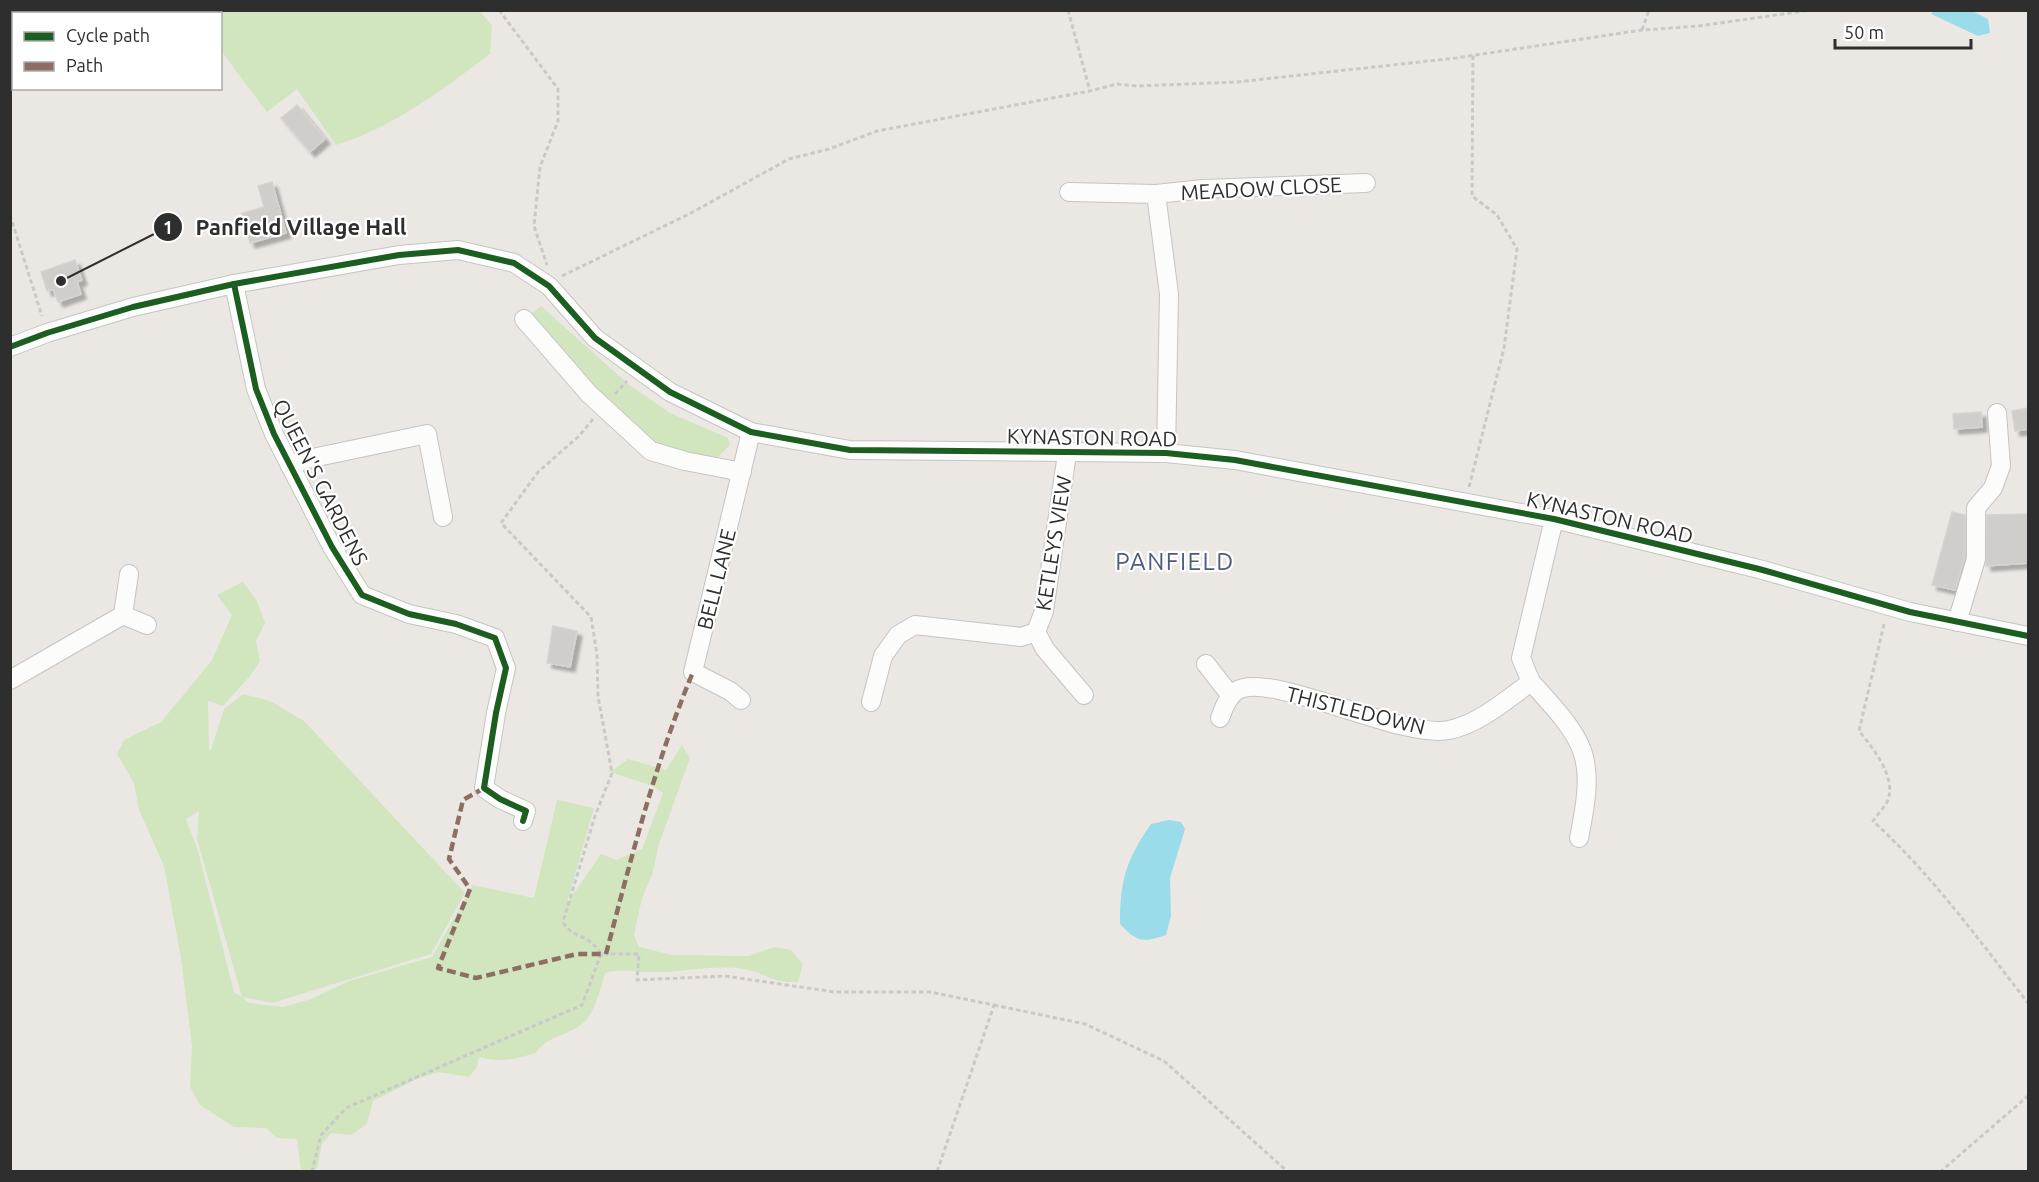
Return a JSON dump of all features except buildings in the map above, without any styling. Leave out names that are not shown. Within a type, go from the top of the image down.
[{"type":"street","name":"MEADOW CLOSE","points":[[1069,192],[1156,194],[1203,189],[1366,183]]},
{"type":"street","name":"MEADOW CLOSE","points":[[1156,194],[1169,294],[1166,453]]},
{"type":"street","name":"KYNASTON ROAD","points":[[10,347],[47,333],[133,307],[234,284],[399,255],[458,250],[514,263],[547,285],[595,338],[670,392],[751,432],[850,450],[1067,454],[1166,453],[1235,460],[1554,519],[1759,569],[1888,606],[2028,636]]},
{"type":"street","name":"QUEEN'S GARDENS","points":[[234,284],[256,389],[290,466],[332,547],[362,595],[409,614],[456,624],[495,638],[506,668],[495,713],[484,788],[500,799],[526,811],[523,821]]},
{"type":"street","points":[[524,319],[603,407],[651,451],[685,461],[742,472]]},
{"type":"street","points":[[1957,622],[1976,559],[1976,508],[1992,488],[2001,466],[1997,412]]},
{"type":"street","name":"BELL LANE","points":[[741,700],[730,691],[693,672],[751,432]]},
{"type":"street","points":[[290,466],[303,460],[427,434],[443,517]]},
{"type":"street","name":"KETLEYS VIEW","points":[[1067,454],[1044,611],[1036,632],[1045,649],[1084,695]]},
{"type":"street","points":[[1554,519],[1521,658],[1531,682],[1560,714],[1583,748],[1588,773],[1579,838]]},
{"type":"street","points":[[123,615],[129,574]]},
{"type":"street","points":[[123,615],[147,625]]},
{"type":"street","points":[[10,680],[123,615]]},
{"type":"street","name":"KETLEYS VIEW","points":[[871,702],[883,656],[898,635],[915,625],[1021,637],[1036,632]]},
{"type":"street","points":[[1206,664],[1231,696],[1220,718]]},
{"type":"street","name":"THISTLEDOWN","points":[[1231,696],[1237,690],[1246,688],[1273,690],[1414,729],[1447,731],[1473,722],[1531,682]]},
{"type":"path","points":[[499,10],[558,89],[558,121],[540,167],[534,226],[547,262],[547,285]]},
{"type":"path","points":[[1068,10],[1090,91]]},
{"type":"path","points":[[1642,30],[1648,10]]},
{"type":"path","points":[[547,285],[572,269],[621,249],[789,159],[877,131],[1117,84],[1137,86],[1237,82],[1473,55],[1642,30],[1699,26],[1811,10]]},
{"type":"path","points":[[1465,503],[1504,348],[1517,249],[1497,215],[1472,196],[1473,55]]},
{"type":"path","points":[[10,215],[47,333]]},
{"type":"path","points":[[312,1172],[321,1135],[346,1108],[582,1005],[601,954],[594,941],[568,930],[563,922],[595,816],[612,772],[598,696],[597,654],[591,617],[501,523],[538,472],[579,436],[638,369]]},
{"type":"path","points":[[1888,606],[1858,731],[1877,753],[1890,787],[1887,801],[1873,821],[1905,851],[1942,893],[2028,1003]]},
{"type":"path","points":[[601,954],[639,954],[637,980],[725,976],[835,992],[930,992],[1085,1024],[1164,1061],[1288,1172]]},
{"type":"path","points":[[938,1172],[994,1005]]},
{"type":"path","points":[[1940,1172],[2028,1096]]},
{"type":"green space","points":[[480,11],[492,26],[490,54],[398,118],[336,145],[297,89],[267,112],[222,52],[222,12],[195,12]]},
{"type":"green space","points":[[541,306],[628,384],[670,413],[728,438],[730,445],[718,457],[653,448],[527,317]]},
{"type":"green space","points":[[243,582],[257,601],[265,623],[256,641],[260,661],[250,676],[223,706],[208,701],[209,750],[211,750],[224,709],[243,694],[270,701],[304,721],[465,893],[431,954],[272,1003],[242,997],[249,1003],[283,1007],[311,999],[349,981],[432,957],[473,885],[534,898],[557,800],[594,808],[567,903],[601,854],[616,860],[642,849],[663,793],[653,786],[607,771],[615,769],[628,759],[666,770],[682,745],[690,758],[659,844],[652,875],[642,898],[634,935],[639,947],[672,955],[748,956],[774,947],[791,950],[803,964],[798,982],[776,980],[752,971],[732,968],[663,972],[623,970],[605,973],[593,1010],[580,1025],[546,1042],[536,1053],[508,1060],[479,1057],[477,1067],[469,1077],[439,1072],[419,1078],[373,1101],[367,1124],[351,1135],[331,1133],[322,1144],[317,1169],[301,1171],[297,1139],[277,1138],[266,1128],[234,1127],[200,1105],[190,1087],[192,1046],[181,958],[164,866],[139,810],[134,783],[117,754],[124,740],[161,722],[212,660],[232,615],[217,595]],"holes":[[[199,811],[197,839],[242,997],[234,992],[198,851],[186,819]]]},
{"type":"water","points":[[1934,11],[1972,11],[1988,19],[1990,33],[1978,36],[1931,14]]},
{"type":"water","points":[[1169,820],[1181,822],[1185,829],[1170,878],[1171,916],[1166,935],[1146,940],[1136,938],[1120,924],[1121,895],[1126,871],[1151,824]]},
{"type":"marked path","points":[[606,954],[655,776],[693,672]]},
{"type":"marked path","points":[[484,788],[463,800],[449,859],[470,889],[438,968],[476,978],[577,954],[601,954]]},
{"type":"cycle path","points":[[10,347],[47,333],[133,307],[234,284],[399,255],[458,250],[514,263],[549,286],[595,338],[670,392],[751,432],[850,450],[1166,453],[1235,460],[1554,519],[1759,569],[1910,612],[2028,636]]},
{"type":"cycle path","points":[[234,284],[256,389],[274,434],[332,547],[362,595],[409,614],[456,624],[495,638],[506,668],[484,788],[500,799],[526,811],[523,821]]},
{"type":"place","name":"Panfield Village Hall","points":[[61,281]]},
{"type":"district","name":"PANFIELD","points":[[1175,561]]}]
